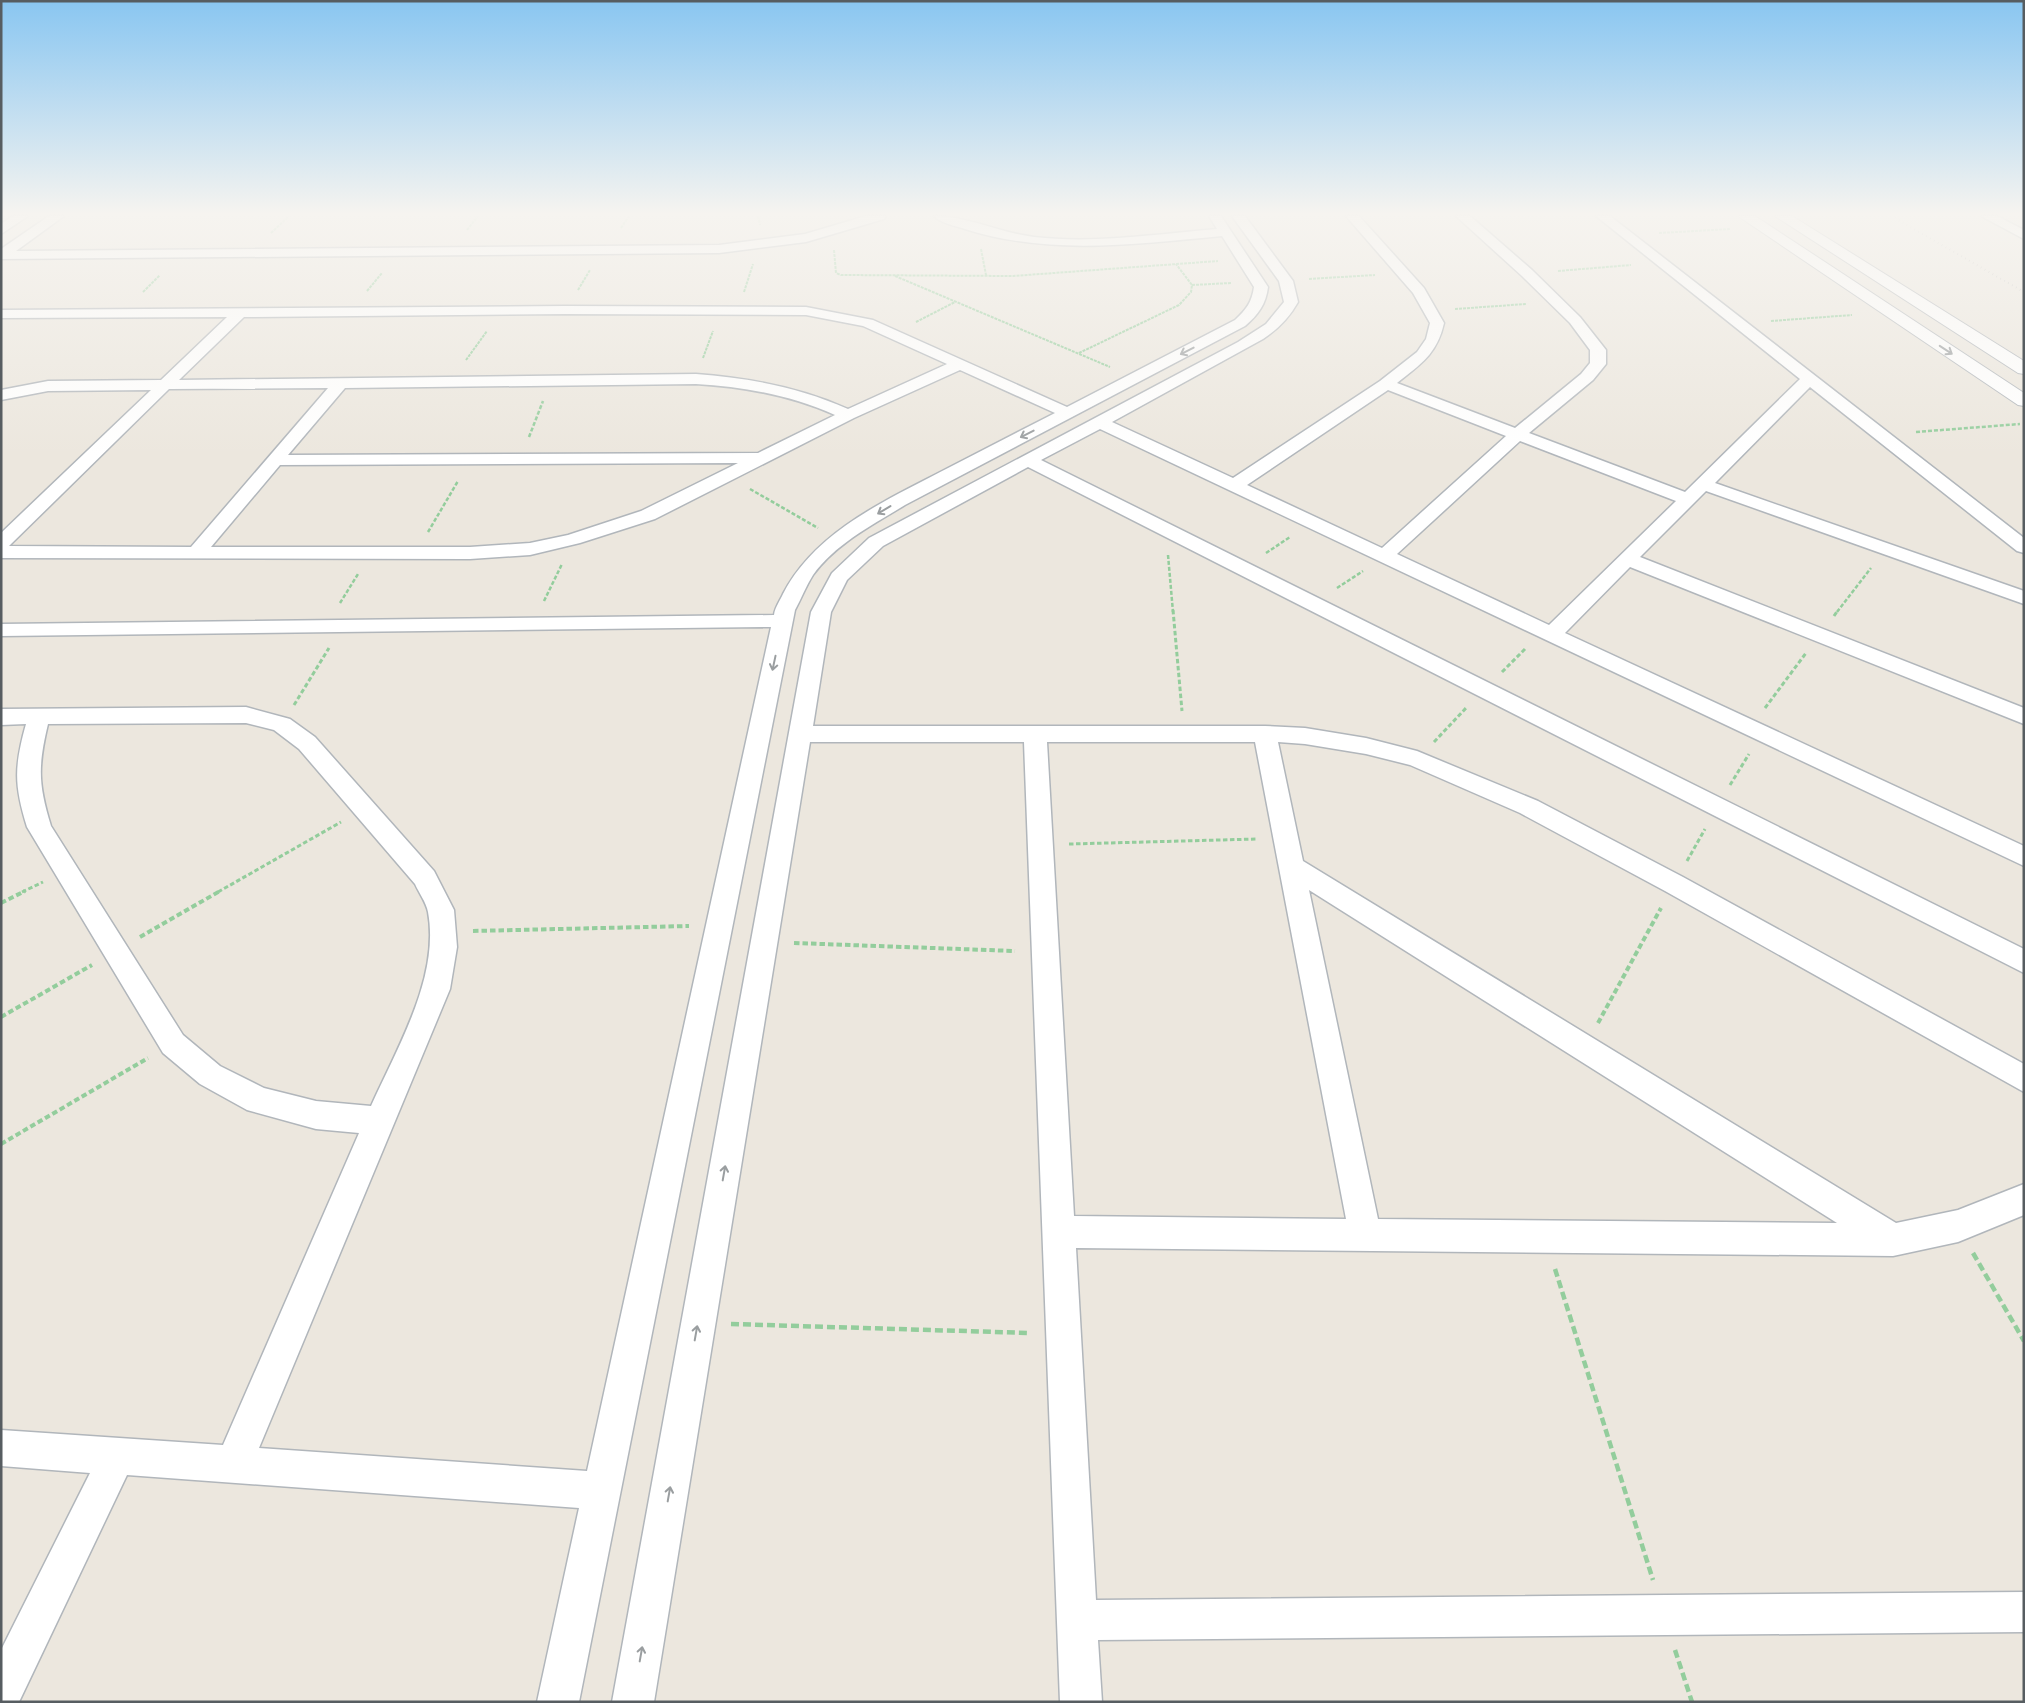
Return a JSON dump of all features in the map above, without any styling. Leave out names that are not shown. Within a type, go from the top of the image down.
[{"type":"street","points":[[558,1702],[785,610],[807,570],[837,539],[899,501],[1240,324],[1254,312],[1260,295]]},
{"type":"street","points":[[633,1702],[821,612],[839,577],[876,542],[1268,331],[1284,316],[1291,302],[1289,295]]},
{"type":"street","points":[[1233,486],[1386,384],[1423,355],[1433,339],[1437,323],[1432,310],[1421,295]]},
{"type":"street","points":[[1384,557],[1518,434],[1587,377],[1598,364],[1598,350],[1589,336],[1550,295]]},
{"type":"street","points":[[1703,295],[2024,547]]},
{"type":"street","points":[[1864,295],[2024,401]]},
{"type":"street","points":[[1907,295],[2024,369]]},
{"type":"street","points":[[1,314],[502,310],[806,311],[868,323],[1068,413]]},
{"type":"street","points":[[1,544],[239,313]]},
{"type":"street","points":[[1217,335],[1243,345]]},
{"type":"street","points":[[1,552],[415,553],[530,549],[573,539],[648,515],[848,415],[960,364]]},
{"type":"street","points":[[1,395],[48,386],[696,378],[743,382],[782,389],[818,400],[848,415]]},
{"type":"street","points":[[1551,635],[1810,379]]},
{"type":"street","points":[[196,552],[341,382]]},
{"type":"street","points":[[1386,384],[1687,499]]},
{"type":"street","points":[[1099,422],[2024,857]]},
{"type":"street","points":[[275,460],[763,458]]},
{"type":"street","points":[[1027,460],[2024,962]]},
{"type":"street","points":[[1702,484],[2024,598]]},
{"type":"street","points":[[1627,559],[2024,716]]},
{"type":"street","points":[[1,630],[783,622]]},
{"type":"street","points":[[1,717],[246,715],[282,724],[307,743],[425,878],[441,910],[444,947],[436,989],[381,1122],[233,1465]]},
{"type":"street","points":[[39,716],[29,755],[29,794],[39,827],[173,1044],[210,1075],[258,1100],[316,1116],[381,1122]]},
{"type":"street","points":[[800,734],[1265,734],[1305,736],[1366,746],[1417,759],[1529,807],[1674,884],[2024,1079]]},
{"type":"street","points":[[1036,734],[1081,1702]]},
{"type":"street","points":[[1265,734],[1365,1235]]},
{"type":"street","points":[[1292,868],[1893,1240]]},
{"type":"street","points":[[1059,1232],[1893,1240],[1958,1226],[2024,1199]]},
{"type":"street","points":[[1,1448],[602,1491]]},
{"type":"street","points":[[1,1695],[117,1457]]},
{"type":"street","points":[[1077,1620],[2024,1612]]},
{"type":"path","points":[[122,313],[139,295]]},
{"type":"path","points":[[348,312],[363,295]]},
{"type":"path","points":[[565,310],[574,295]]},
{"type":"path","points":[[738,310],[743,295]]},
{"type":"path","points":[[940,295],[1136,378]]},
{"type":"path","points":[[1078,353],[1179,305],[1188,295]]},
{"type":"path","points":[[893,333],[955,302]]},
{"type":"path","points":[[1432,310],[1557,302]]},
{"type":"path","points":[[451,381],[502,310]]},
{"type":"path","points":[[696,378],[721,310]]},
{"type":"path","points":[[1738,323],[1889,312]]},
{"type":"path","points":[[520,459],[551,380]]},
{"type":"path","points":[[1880,434],[2024,424]]},
{"type":"path","points":[[415,553],[471,459]]},
{"type":"path","points":[[727,476],[837,539]]},
{"type":"path","points":[[1242,568],[1311,523]]},
{"type":"path","points":[[1165,530],[1184,734]]},
{"type":"path","points":[[534,624],[573,539]]},
{"type":"path","points":[[282,724],[372,553]]},
{"type":"path","points":[[1314,604],[1384,557]]},
{"type":"path","points":[[1,1017],[364,808]]},
{"type":"path","points":[[1040,845],[1286,838]]},
{"type":"path","points":[[1,903],[66,871]]},
{"type":"path","points":[[443,932],[720,926]]},
{"type":"path","points":[[764,942],[1046,952]]},
{"type":"path","points":[[1,1144],[173,1044]]},
{"type":"path","points":[[1958,1226],[2024,1341]]},
{"type":"path","points":[[1545,1237],[1692,1702]]},
{"type":"path","points":[[698,1323],[1063,1334]]}]
